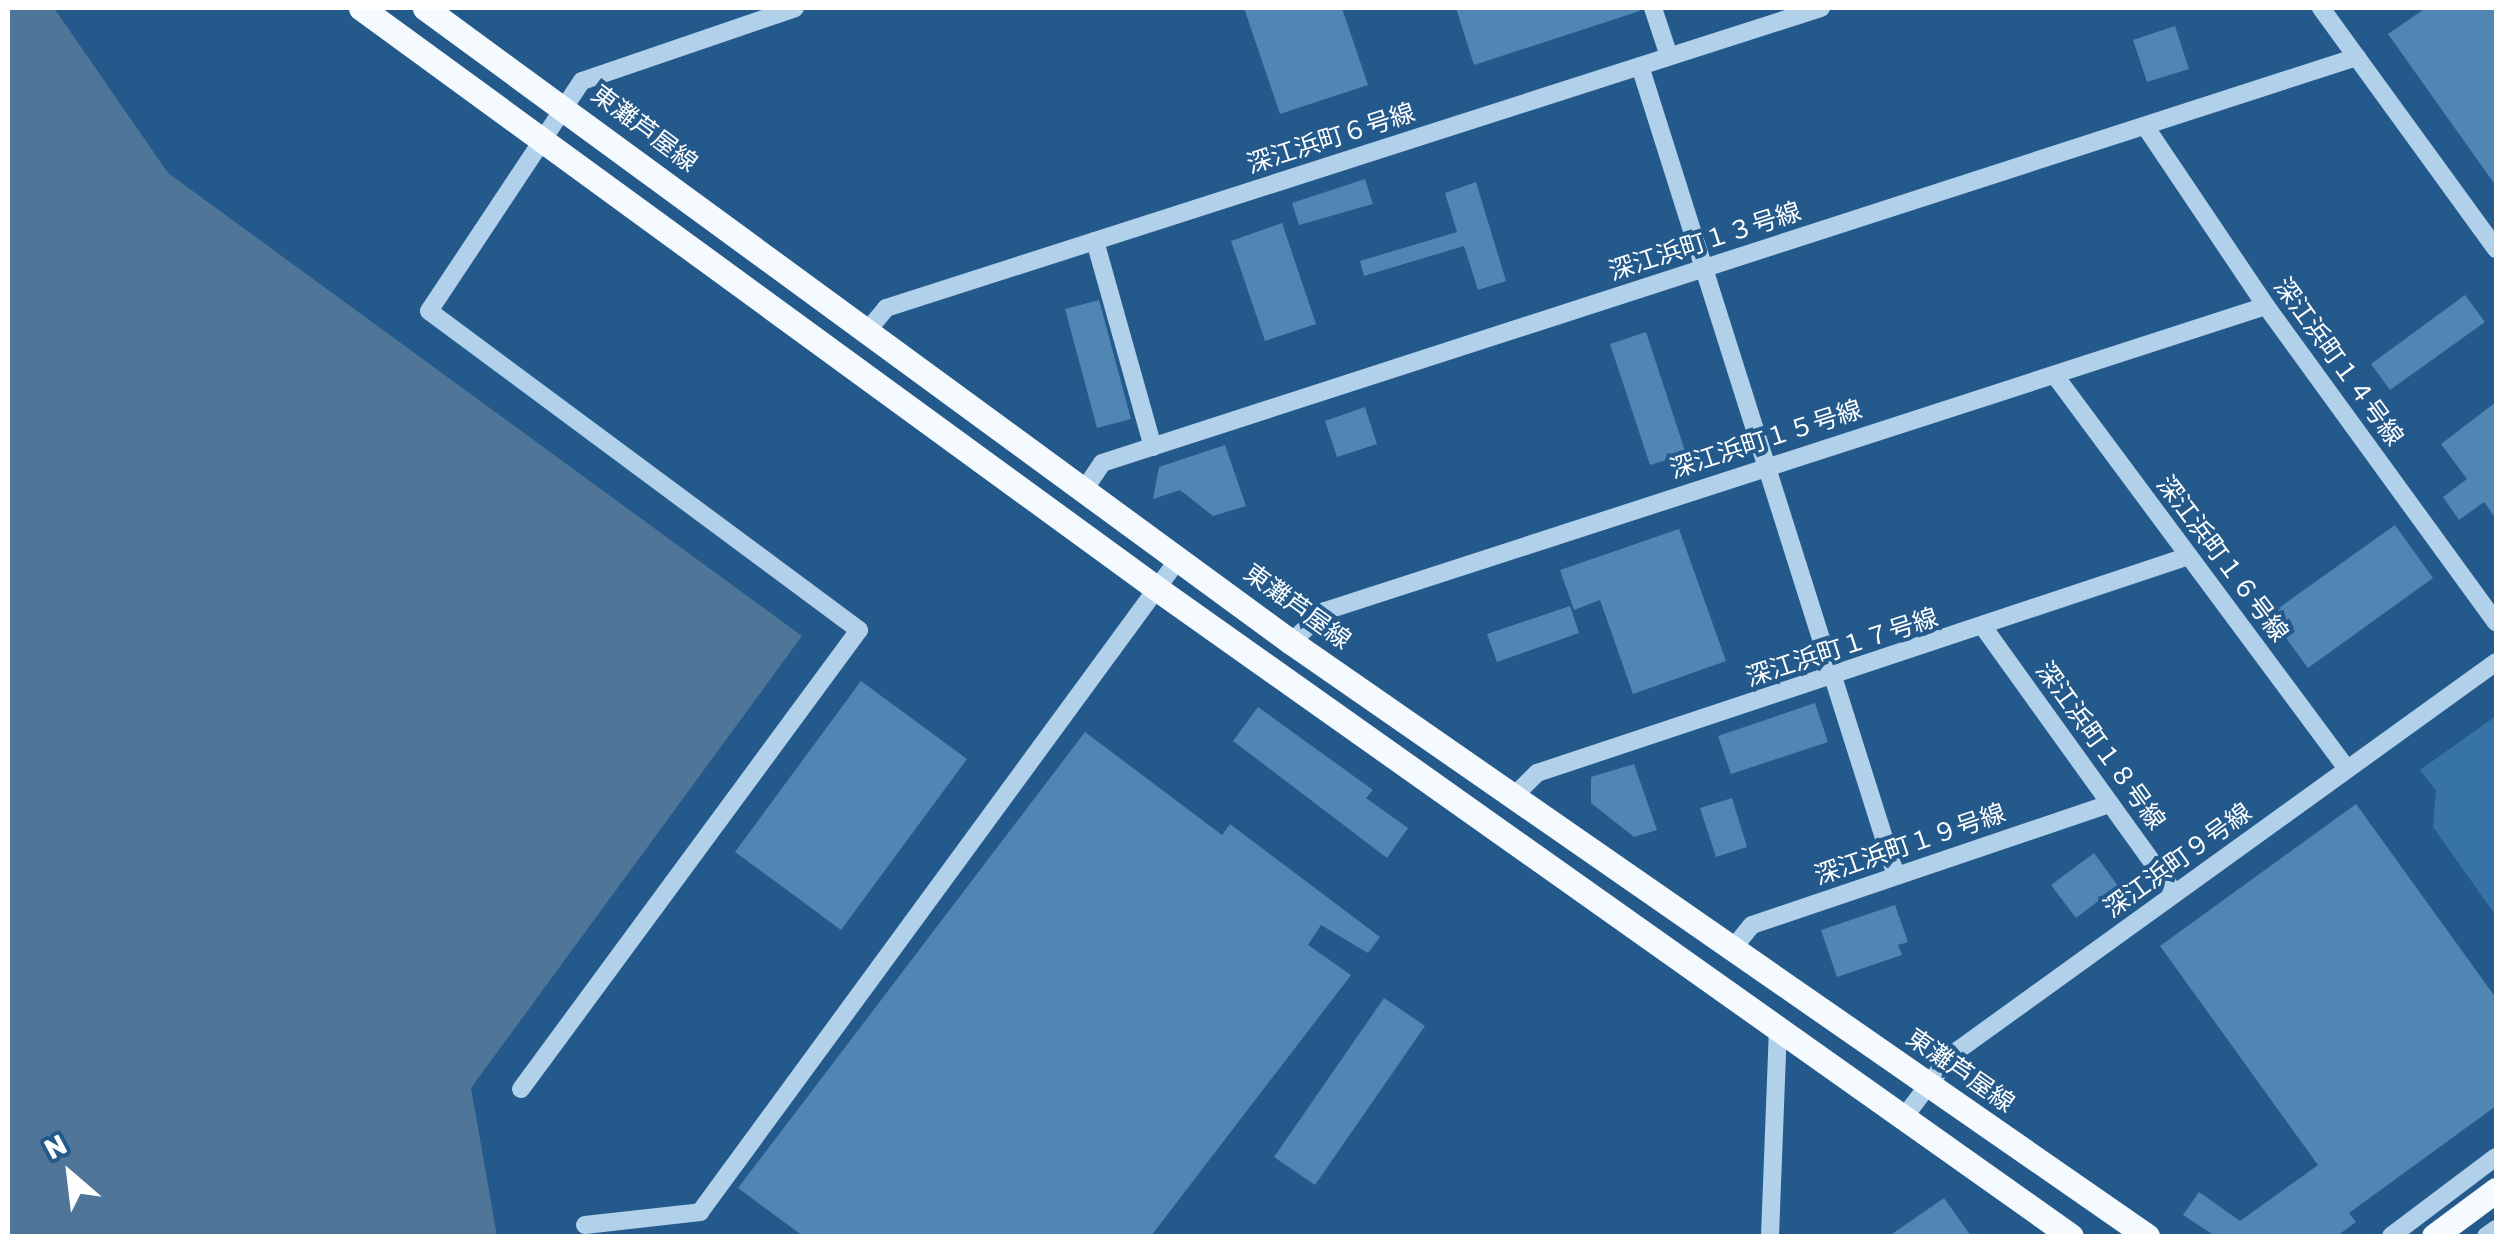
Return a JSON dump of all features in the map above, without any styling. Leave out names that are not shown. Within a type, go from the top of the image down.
[{"type":"main road","points":[[361,8],[1156,588],[1778,1025],[2070,1236]]},
{"type":"main road","name":"東灘芦屋線","points":[[425,8],[1082,493],[1180,557],[1291,642],[1516,794],[2146,1236]]},
{"type":"main road","points":[[2434,1236],[2496,1190]]},
{"type":"street","points":[[521,1089],[859,630],[429,311],[582,81],[626,61],[796,8]]},
{"type":"street","points":[[1653,8],[1669,56]]},
{"type":"street","name":"深江浜町６号線","points":[[867,332],[886,308],[1820,8]]},
{"type":"street","points":[[2321,8],[2496,249]]},
{"type":"street","name":"深江浜町１３号線","points":[[1082,493],[1102,462],[2357,57]]},
{"type":"street","points":[[1640,66],[1896,876]]},
{"type":"street","name":"深江浜町１４号線","points":[[2146,126],[2266,306],[2496,622]]},
{"type":"street","points":[[1095,241],[1153,446]]},
{"type":"street","name":"深江浜町１５号線","points":[[1291,642],[1324,612],[1765,465],[2056,378],[2266,306]]},
{"type":"street","name":"深江浜町１６号線","points":[[2056,378],[2347,770]]},
{"type":"street","name":"深江浜町１７号線","points":[[1516,794],[1537,773],[1984,628],[2189,556]]},
{"type":"street","points":[[585,1225],[700,1212],[1180,557]]},
{"type":"street","name":"深江浜町１８号線","points":[[1984,628],[2175,894]]},
{"type":"street","name":"深江浜町９号線","points":[[1905,1116],[1950,1056],[2496,662]]},
{"type":"street","name":"深江浜町１９号線","points":[[1734,947],[1752,925],[2110,804]]},
{"type":"street","points":[[1770,1236],[1778,1025]]},
{"type":"street","points":[[2392,1236],[2496,1157]]},
{"type":"street","points":[[2486,1236],[2496,1229]]},
{"type":"shaded area","points":[[8,8],[54,8],[168,173],[802,636],[471,1088],[497,1236],[8,1236]]},
{"type":"shaded area","points":[[2496,716],[2496,916],[2433,827],[2436,791],[2420,770]]},
{"type":"building","points":[[1244,8],[1342,8],[1368,85],[1280,114]]},
{"type":"building","points":[[1456,8],[1639,8],[1640,11],[1474,65]]},
{"type":"building","points":[[2426,8],[2496,8],[2496,186],[2388,34]]},
{"type":"building","points":[[2175,26],[2189,69],[2147,82],[2133,40]]},
{"type":"building","points":[[1365,179],[1373,204],[1299,225],[1292,203]]},
{"type":"building","points":[[1476,182],[1506,281],[1478,290],[1464,246],[1364,276],[1360,261],[1457,232],[1445,193]]},
{"type":"building","points":[[1282,223],[1316,324],[1265,341],[1231,241]]},
{"type":"building","points":[[2465,295],[2485,322],[2390,390],[2371,364]]},
{"type":"building","points":[[1099,300],[1131,419],[1097,428],[1065,309]]},
{"type":"building","points":[[1646,332],[1686,454],[1650,465],[1610,344]]},
{"type":"building","points":[[2496,402],[2496,519],[2484,502],[2459,520],[2443,497],[2467,479],[2441,444]]},
{"type":"building","points":[[1365,407],[1377,444],[1337,457],[1325,421]]},
{"type":"building","points":[[1225,445],[1246,506],[1213,516],[1180,490],[1153,499],[1159,467]]},
{"type":"building","points":[[2395,525],[2433,578],[2308,668],[2269,615]]},
{"type":"building","points":[[1679,529],[1726,661],[1633,694],[1600,600],[1574,610],[1560,570]]},
{"type":"building","points":[[1570,606],[1579,633],[1497,662],[1487,634]]},
{"type":"building","points":[[861,681],[967,759],[841,930],[735,852]]},
{"type":"building","points":[[1815,703],[1828,742],[1731,774],[1718,736]]},
{"type":"building","points":[[1258,707],[1373,790],[1366,798],[1408,828],[1387,858],[1233,741]]},
{"type":"building","points":[[1085,732],[1222,835],[1230,824],[1380,937],[1368,953],[1321,925],[1308,945],[1351,975],[1151,1236],[803,1236],[738,1188]]},
{"type":"building","points":[[1634,764],[1657,830],[1634,837],[1591,803],[1591,777]]},
{"type":"building","points":[[1732,798],[1747,847],[1716,857],[1700,808]]},
{"type":"building","points":[[2356,804],[2496,998],[2496,1106],[2349,1213],[2356,1222],[2337,1236],[2215,1236],[2183,1215],[2199,1192],[2240,1221],[2318,1165],[2160,946]]},
{"type":"building","points":[[2094,853],[2118,886],[2076,918],[2051,885]]},
{"type":"building","points":[[1895,905],[1908,942],[1898,945],[1902,955],[1837,977],[1821,930]]},
{"type":"building","points":[[1384,998],[1425,1026],[1315,1185],[1274,1157]]},
{"type":"building","points":[[1944,1198],[1971,1236],[1889,1236]]}]
